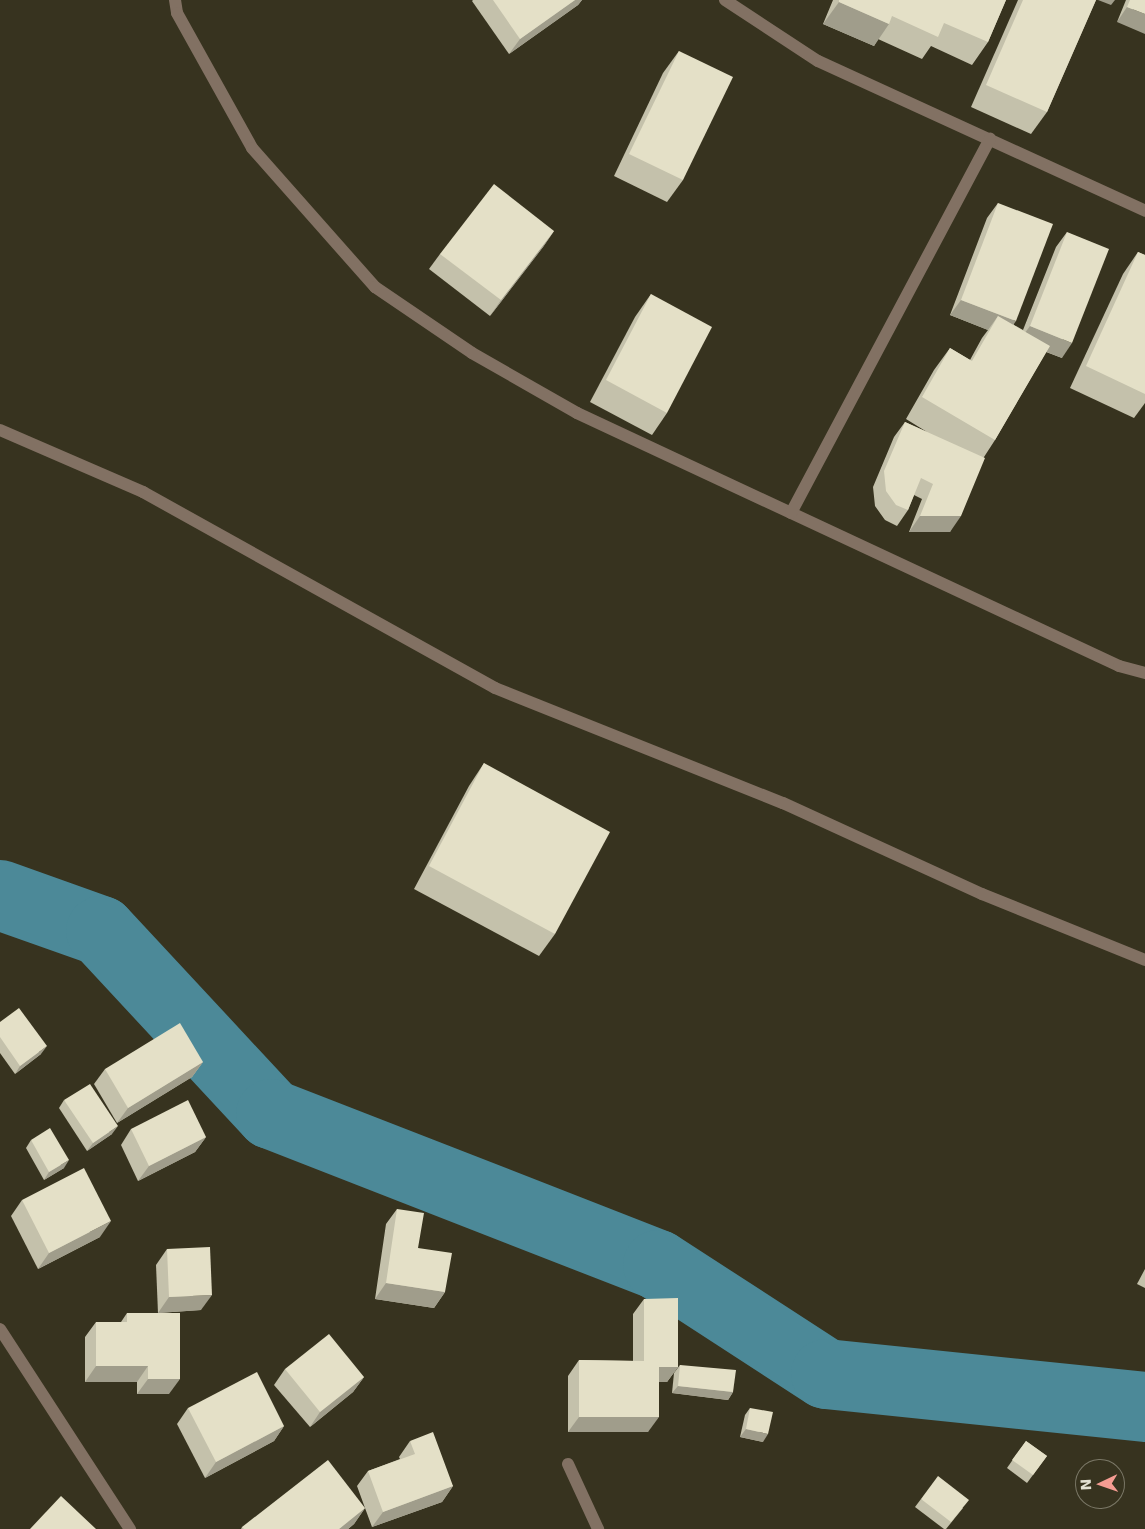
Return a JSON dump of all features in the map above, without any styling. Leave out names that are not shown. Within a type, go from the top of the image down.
[{"type":"street","points":[[165,0],[176,6],[252,148],[375,287],[472,353],[577,413],[1119,666],[1145,673]]},
{"type":"street","points":[[725,0],[818,61],[1145,211]]},
{"type":"street","points":[[791,513],[990,139]]},
{"type":"street","points":[[0,430],[144,492],[495,688],[783,803],[982,894],[1145,960]]},
{"type":"street","points":[[0,1329],[130,1529]]},
{"type":"street","points":[[568,1464],[598,1529]]},
{"type":"building","points":[[493,0],[575,0],[520,39]]},
{"type":"building","points":[[839,0],[1006,0],[988,42],[944,23],[938,37],[892,16],[889,24],[839,2]]},
{"type":"building","points":[[1023,0],[1096,0],[1047,112],[986,85]]},
{"type":"building","points":[[1130,0],[1145,0],[1145,14],[1127,7]]},
{"type":"building","points":[[679,51],[733,77],[683,180],[629,154]]},
{"type":"building","points":[[494,184],[554,231],[501,300],[440,254]]},
{"type":"building","points":[[998,203],[1053,224],[1016,321],[961,300]]},
{"type":"building","points":[[1067,232],[1109,249],[1072,343],[1030,326]]},
{"type":"building","points":[[1138,252],[1145,255],[1145,394],[1086,366]]},
{"type":"building","points":[[651,294],[712,327],[667,413],[606,380]]},
{"type":"building","points":[[998,316],[1050,346],[995,440],[922,397],[950,348],[972,361]]},
{"type":"building","points":[[905,422],[985,458],[961,516],[920,516],[933,484],[921,478],[908,510],[896,505],[886,491],[884,471]]},
{"type":"building","points":[[484,763],[610,832],[555,934],[429,866]]},
{"type":"building","points":[[19,1008],[47,1046],[20,1066],[0,1037],[0,1022]]},
{"type":"building","points":[[180,1023],[203,1062],[128,1108],[105,1069]]},
{"type":"building","points":[[90,1084],[118,1126],[93,1143],[64,1100]]},
{"type":"building","points":[[188,1100],[206,1137],[149,1166],[131,1129]]},
{"type":"building","points":[[50,1128],[69,1160],[49,1172],[31,1140]]},
{"type":"building","points":[[84,1168],[111,1221],[49,1253],[22,1200]]},
{"type":"building","points":[[397,1209],[424,1213],[418,1248],[452,1253],[445,1292],[386,1283]]},
{"type":"building","points":[[210,1247],[212,1295],[169,1297],[167,1249]]},
{"type":"building","points":[[678,1298],[678,1367],[659,1367],[659,1417],[579,1417],[579,1360],[644,1361],[644,1299]]},
{"type":"building","points":[[127,1313],[180,1313],[180,1379],[148,1379],[148,1366],[96,1366],[96,1322],[127,1322]]},
{"type":"building","points":[[329,1334],[364,1377],[320,1412],[285,1369]]},
{"type":"building","points":[[680,1365],[736,1370],[733,1392],[678,1386]]},
{"type":"building","points":[[257,1372],[284,1426],[216,1462],[188,1408]]},
{"type":"building","points":[[750,1408],[773,1412],[768,1434],[746,1429]]},
{"type":"building","points":[[433,1432],[453,1486],[383,1512],[368,1471],[415,1454],[410,1441]]},
{"type":"building","points":[[1026,1441],[1047,1456],[1033,1475],[1012,1460]]},
{"type":"building","points":[[328,1460],[365,1508],[339,1529],[244,1529],[242,1527]]},
{"type":"building","points":[[938,1476],[969,1500],[951,1522],[921,1499]]},
{"type":"building","points":[[61,1496],[96,1529],[30,1529]]},
{"type":"waterway","points":[[0,895],[101,931],[271,1114],[658,1265],[826,1374],[1145,1407]]}]
